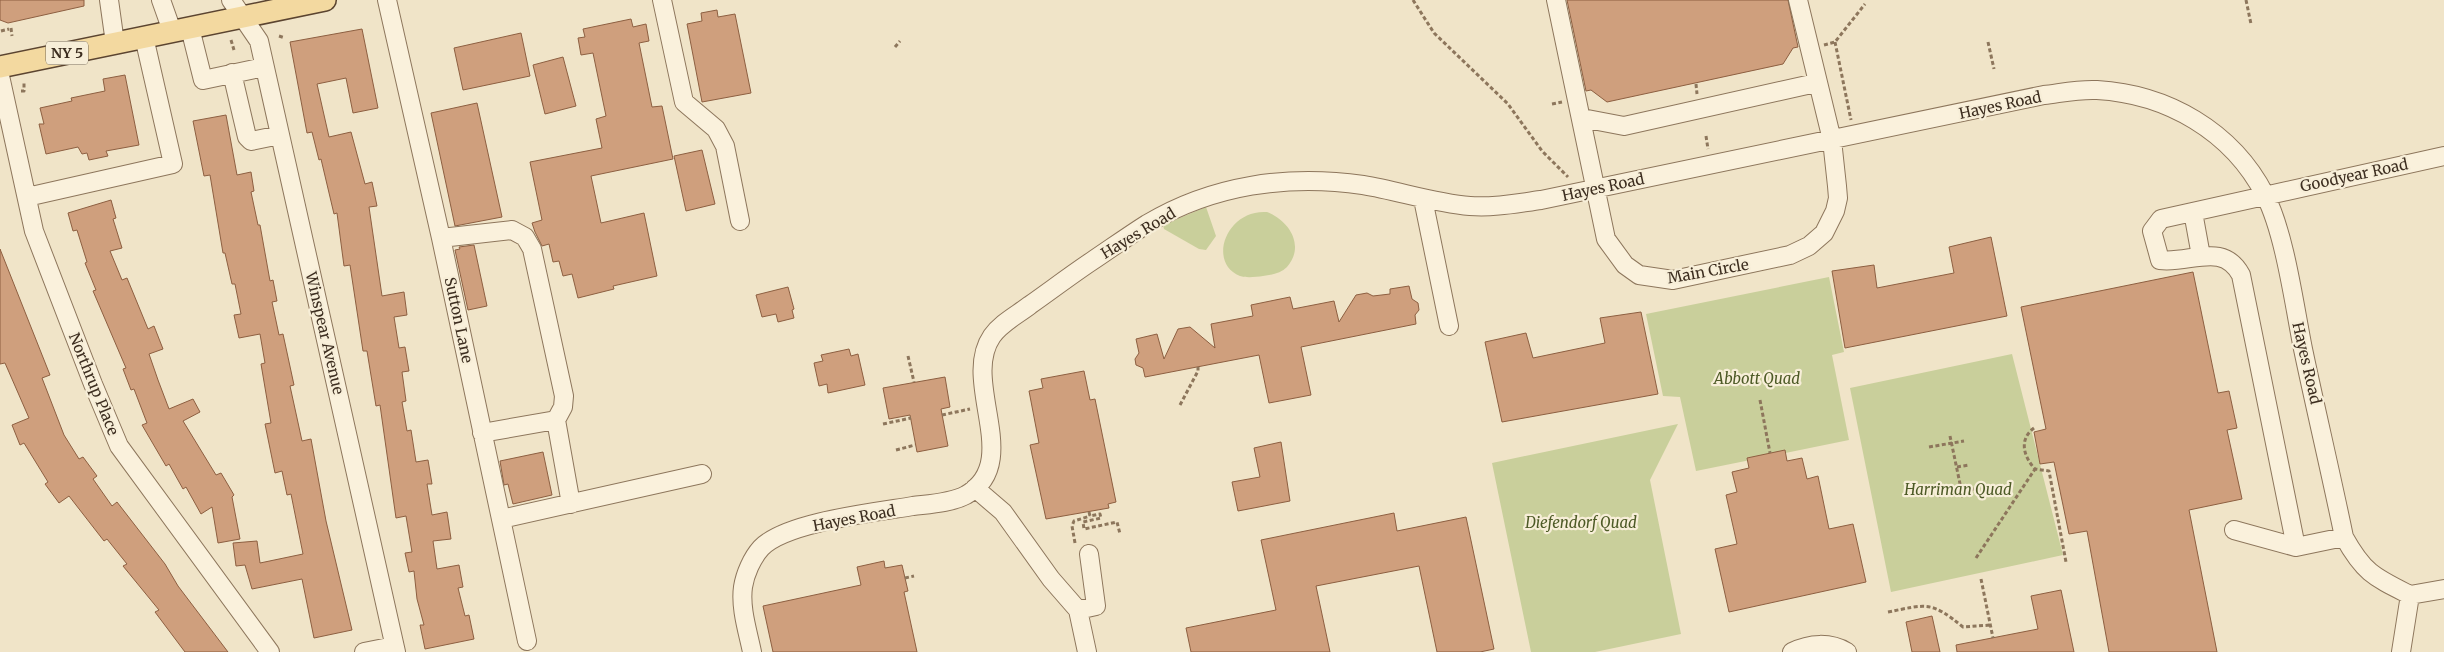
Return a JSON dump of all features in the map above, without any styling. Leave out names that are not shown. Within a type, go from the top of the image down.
[{"type":"main road","name":"NY 5","points":[[0,67],[325,0]]},
{"type":"street","points":[[161,0],[181,29],[203,80],[264,67]]},
{"type":"street","name":"Winspear Avenue","points":[[231,0],[260,40],[264,67],[395,649]]},
{"type":"street","name":"Sutton Lane","points":[[387,0],[441,238],[527,641]]},
{"type":"street","points":[[662,0],[684,102],[716,129],[725,146],[740,221]]},
{"type":"street","name":"Main Circle","points":[[1556,0],[1606,239],[1625,265],[1639,275],[1673,280],[1790,255],[1810,246],[1824,233],[1835,211],[1838,198],[1832,140],[1816,83],[1798,0]]},
{"type":"street","points":[[114,1],[115,43]]},
{"type":"street","points":[[27,196],[173,164],[144,37]]},
{"type":"street","points":[[232,73],[247,137],[251,141],[280,136]]},
{"type":"street","name":"Northrup Place","points":[[0,76],[34,231],[92,384],[119,446],[270,652]]},
{"type":"street","points":[[1582,118],[1624,126],[1816,83]]},
{"type":"street","name":"Hayes Road","points":[[752,652],[743,608],[743,587],[748,571],[762,547],[780,536],[806,527],[847,517],[952,500],[964,496],[975,488],[985,477],[991,460],[983,369],[986,349],[992,336],[1003,324],[1147,224],[1185,204],[1222,191],[1283,181],[1335,182],[1366,186],[1423,199],[1471,206],[1492,206],[1541,200],[2079,90],[2125,93],[2173,107],[2199,121],[2220,138],[2242,160],[2265,195],[2283,250],[2344,537],[2354,556],[2373,577],[2410,595]]},
{"type":"street","name":"Goodyear Road","points":[[2201,256],[2174,262],[2160,260],[2152,230],[2161,218],[2444,156]]},
{"type":"street","points":[[1423,199],[1449,326]]},
{"type":"street","points":[[2193,212],[2201,256],[2226,259],[2236,266],[2241,275],[2296,547]]},
{"type":"street","points":[[441,238],[512,230],[525,237],[532,249],[564,396],[563,407],[556,420],[570,504]]},
{"type":"street","points":[[482,433],[556,420]]},
{"type":"street","points":[[501,519],[702,474]]},
{"type":"street","points":[[975,488],[1003,512],[1051,579],[1078,610],[1087,652]]},
{"type":"street","points":[[2234,530],[2296,547],[2344,537]]},
{"type":"street","points":[[1078,610],[1096,606],[1089,554]]},
{"type":"street","points":[[2401,652],[2410,595],[2444,589]]},
{"type":"street","points":[[1792,652],[1828,644],[1848,652]]},
{"type":"street","points":[[364,652],[395,649]]},
{"type":"path","points":[[1414,0],[1434,33],[1508,104],[1542,152],[1567,175]]},
{"type":"path","points":[[2246,0],[2251,24]]},
{"type":"path","points":[[1852,124],[1835,42],[1865,4]]},
{"type":"path","points":[[1,30],[10,29],[12,36]]},
{"type":"path","points":[[279,36],[286,38]]},
{"type":"path","points":[[231,40],[234,50]]},
{"type":"path","points":[[895,47],[900,41]]},
{"type":"path","points":[[1988,42],[1994,69]]},
{"type":"path","points":[[24,83],[24,91]]},
{"type":"path","points":[[1696,84],[1697,94]]},
{"type":"path","points":[[1706,136],[1710,155]]},
{"type":"path","points":[[908,356],[914,382]]},
{"type":"path","points":[[1180,405],[1198,371],[1198,367]]},
{"type":"path","points":[[1760,400],[1770,453]]},
{"type":"path","points":[[942,415],[971,409]]},
{"type":"path","points":[[883,424],[911,418]]},
{"type":"path","points":[[2034,428],[2026,434],[2024,441],[2029,462],[2035,469],[2049,471],[2066,562]]},
{"type":"path","points":[[1950,436],[1963,498]]},
{"type":"path","points":[[1929,447],[1964,441]]},
{"type":"path","points":[[896,450],[915,445]]},
{"type":"path","points":[[1957,468],[1969,464]]},
{"type":"path","points":[[1976,558],[2035,469]]},
{"type":"path","points":[[1940,496],[1974,489]]},
{"type":"path","points":[[1076,543],[1072,526],[1074,521],[1090,514],[1100,514],[1101,518],[1082,522],[1084,529],[1117,522],[1120,534]]},
{"type":"path","points":[[905,578],[914,576]]},
{"type":"path","points":[[1980,579],[1993,638]]},
{"type":"path","points":[[1888,612],[1925,605],[1944,611],[1963,627],[1991,625]]},
{"type":"green space","points":[[1206,207],[1216,236],[1206,250],[1199,249],[1164,229],[1163,225]]},
{"type":"green space","points":[[1267,212],[1282,221],[1292,234],[1295,250],[1292,259],[1287,267],[1276,273],[1254,277],[1240,276],[1230,269],[1225,260],[1223,249],[1226,238],[1241,219],[1253,213]]},
{"type":"green space","name":"Abbott Quad","points":[[1829,277],[1844,352],[1832,355],[1849,440],[1696,471],[1680,397],[1663,396],[1646,314]]},
{"type":"green space","name":"Harriman Quad","points":[[2012,354],[2063,555],[1891,592],[1850,388]]},
{"type":"green space","name":"Diefendorf Quad","points":[[1678,424],[1650,480],[1681,634],[1595,652],[1531,652],[1492,463]]},
{"type":"building","points":[[0,0],[84,0],[84,6],[8,23],[0,20]]},
{"type":"building","points":[[1567,0],[1788,0],[1798,47],[1793,48],[1783,64],[1607,102],[1591,90],[1586,91]]},
{"type":"building","points":[[717,10],[718,17],[735,14],[751,93],[702,102],[687,24],[702,21],[701,13]]},
{"type":"building","points":[[631,19],[633,27],[646,24],[649,41],[639,43],[652,107],[662,106],[673,159],[591,176],[601,223],[644,213],[657,276],[613,286],[614,289],[578,298],[572,274],[563,276],[559,261],[553,262],[549,244],[542,246],[535,232],[532,223],[542,220],[530,162],[602,148],[596,119],[606,116],[593,53],[581,55],[578,38],[585,37],[583,29]]},
{"type":"building","points":[[362,29],[378,108],[353,113],[346,78],[317,84],[329,137],[351,132],[365,184],[372,182],[377,206],[369,207],[382,296],[404,292],[407,315],[394,317],[399,348],[405,347],[409,371],[402,372],[406,401],[402,402],[407,431],[411,430],[416,462],[428,460],[432,484],[427,484],[432,515],[447,512],[451,539],[433,541],[437,569],[459,565],[463,587],[458,588],[465,616],[469,615],[474,639],[425,649],[420,625],[424,625],[417,599],[414,571],[409,572],[405,553],[412,552],[406,516],[396,518],[380,405],[376,406],[367,351],[363,351],[350,265],[344,266],[337,213],[334,214],[321,159],[319,160],[312,132],[307,133],[290,42]]},
{"type":"building","points":[[521,33],[530,76],[463,90],[454,48]]},
{"type":"building","points":[[563,57],[576,106],[545,114],[533,65]]},
{"type":"building","points":[[125,75],[139,145],[106,151],[108,156],[89,160],[87,153],[82,154],[78,147],[46,154],[39,124],[44,124],[40,108],[72,101],[71,98],[105,91],[103,79]]},
{"type":"building","points":[[477,103],[502,217],[455,226],[431,113]]},
{"type":"building","points":[[226,115],[237,175],[251,172],[254,191],[251,192],[258,225],[260,225],[270,281],[273,280],[277,301],[272,302],[279,335],[283,334],[294,385],[290,386],[302,441],[311,439],[326,521],[352,630],[314,638],[302,579],[252,589],[245,565],[236,566],[233,543],[257,541],[260,563],[303,554],[291,494],[287,495],[282,471],[275,473],[265,424],[271,423],[261,364],[265,363],[260,334],[239,338],[234,315],[241,314],[235,284],[232,284],[225,253],[223,253],[210,175],[204,176],[193,121]]},
{"type":"building","points":[[702,150],[715,204],[686,211],[674,156]]},
{"type":"building","points":[[111,200],[116,218],[113,219],[122,248],[110,251],[122,280],[127,278],[148,329],[154,326],[163,349],[149,354],[169,409],[193,399],[200,412],[183,421],[216,475],[221,473],[234,495],[232,497],[240,539],[218,543],[212,507],[201,514],[186,487],[183,489],[169,464],[166,466],[142,425],[147,423],[134,389],[131,390],[123,369],[126,368],[93,291],[96,290],[85,263],[87,262],[77,230],[73,231],[68,213]]},
{"type":"building","points":[[1991,237],[2007,316],[1845,348],[1832,271],[1874,265],[1877,288],[1954,273],[1949,247]]},
{"type":"building","points":[[474,245],[487,306],[468,310],[455,250],[460,249],[459,247]]},
{"type":"building","points":[[0,249],[50,375],[42,378],[64,435],[79,459],[83,457],[97,476],[93,479],[112,506],[117,502],[165,564],[178,586],[228,652],[185,652],[155,612],[159,610],[123,566],[127,564],[107,539],[104,541],[69,496],[59,503],[45,484],[48,482],[24,443],[20,445],[12,425],[29,418],[5,363],[0,364]]},
{"type":"building","points":[[2193,272],[2218,393],[2229,391],[2237,428],[2227,430],[2242,499],[2189,510],[2217,652],[2109,652],[2087,531],[2069,534],[2054,462],[2040,464],[2034,432],[2046,429],[2021,307]]},
{"type":"building","points":[[1409,286],[1412,299],[1418,303],[1419,310],[1415,315],[1416,324],[1301,347],[1311,395],[1269,403],[1259,355],[1145,377],[1143,368],[1136,365],[1135,359],[1139,353],[1136,339],[1157,334],[1164,359],[1178,329],[1190,327],[1215,348],[1211,324],[1253,316],[1251,305],[1290,297],[1293,309],[1334,301],[1339,322],[1356,295],[1367,293],[1373,296],[1390,294],[1390,289]]},
{"type":"building","points":[[788,287],[794,309],[792,310],[794,318],[778,322],[776,314],[762,317],[756,295]]},
{"type":"building","points":[[1641,312],[1658,394],[1502,422],[1485,342],[1526,333],[1533,358],[1605,343],[1600,318]]},
{"type":"building","points":[[849,349],[851,356],[858,354],[865,385],[828,393],[827,384],[819,386],[814,363],[823,361],[821,355]]},
{"type":"building","points":[[1084,371],[1090,400],[1095,399],[1116,502],[1108,504],[1109,508],[1046,519],[1030,445],[1039,443],[1029,391],[1043,388],[1041,379]]},
{"type":"building","points":[[945,377],[950,407],[941,409],[948,446],[917,452],[910,415],[889,419],[883,388]]},
{"type":"building","points":[[1281,442],[1290,501],[1238,511],[1232,482],[1260,477],[1254,448]]},
{"type":"building","points":[[1785,450],[1787,461],[1802,458],[1807,479],[1818,476],[1829,529],[1853,524],[1866,582],[1729,612],[1715,549],[1737,544],[1726,495],[1737,492],[1732,472],[1749,468],[1747,458]]},
{"type":"building","points":[[543,452],[552,495],[513,504],[508,484],[504,485],[500,461]]},
{"type":"building","points":[[1394,513],[1397,531],[1466,517],[1494,649],[1480,652],[1437,652],[1419,566],[1316,586],[1330,652],[1191,652],[1186,628],[1276,610],[1261,540]]},
{"type":"building","points":[[884,561],[885,568],[902,565],[908,591],[904,592],[917,652],[773,652],[763,606],[861,585],[857,567]]},
{"type":"building","points":[[2061,590],[2074,652],[1957,652],[1956,645],[2038,629],[2031,596]]},
{"type":"building","points":[[1932,616],[1940,652],[1912,652],[1906,622]]}]
